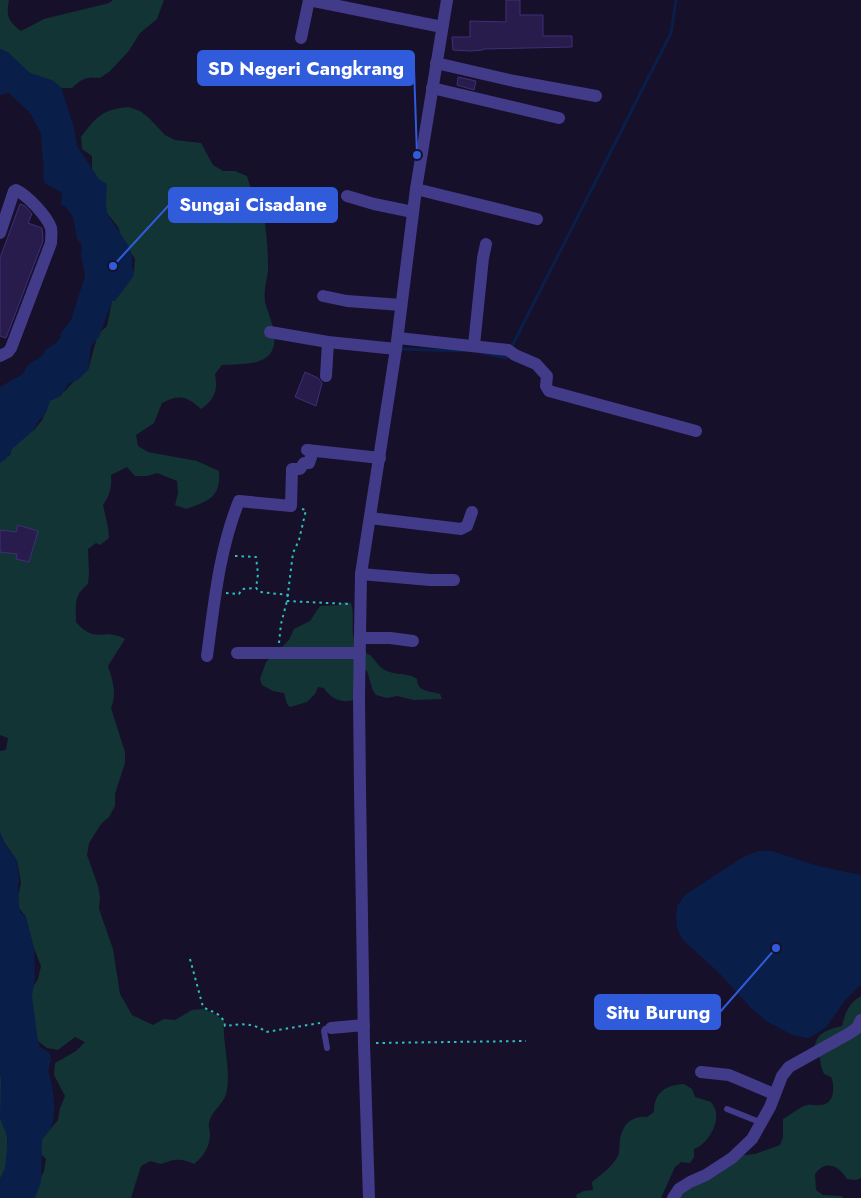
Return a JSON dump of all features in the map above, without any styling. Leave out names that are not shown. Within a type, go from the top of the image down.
[{"type":"street","points":[[301,38],[309,0],[442,27]]},
{"type":"street","points":[[369,1198],[364,1043],[359,1025],[361,574],[397,343],[416,189],[442,27],[450,0]]},
{"type":"street","points":[[436,63],[514,81],[596,96]]},
{"type":"street","points":[[432,88],[559,118]]},
{"type":"street","points":[[416,189],[537,220]]},
{"type":"street","points":[[0,233],[4,212],[14,191],[19,191],[35,204],[51,226],[52,235],[51,243],[11,348],[0,356]]},
{"type":"street","points":[[347,196],[374,204],[414,212]]},
{"type":"street","points":[[474,345],[486,244]]},
{"type":"street","points":[[323,296],[347,301],[402,305]]},
{"type":"street","points":[[270,332],[328,342],[474,345],[508,350],[514,355],[536,364],[547,376],[546,386],[549,392],[696,431]]},
{"type":"street","points":[[326,376],[328,342]]},
{"type":"street","points":[[207,656],[215,593],[223,555],[239,502],[290,506],[292,469],[300,469],[303,464],[309,463],[310,450],[380,458]]},
{"type":"street","points":[[370,518],[461,528],[467,526],[472,512]]},
{"type":"street","points":[[361,574],[436,581],[454,580]]},
{"type":"street","points":[[360,638],[390,638],[413,641]]},
{"type":"street","points":[[237,653],[360,653]]},
{"type":"street","points":[[673,1198],[679,1189],[706,1175],[732,1158],[752,1139],[762,1123],[782,1076],[789,1067],[850,1033],[861,1020]]},
{"type":"street","points":[[326,1025],[359,1025]]},
{"type":"street","points":[[701,1072],[729,1075],[774,1094]]},
{"type":"lane","points":[[326,1025],[324,1031],[327,1048]]},
{"type":"lane","points":[[727,1109],[762,1123]]},
{"type":"path","points":[[278,652],[280,624],[289,594],[293,553],[299,540],[306,510],[290,506]]},
{"type":"path","points":[[223,555],[256,557],[258,574],[256,588]]},
{"type":"path","points":[[215,593],[239,594],[242,589],[256,588],[260,592],[289,594]]},
{"type":"path","points":[[287,601],[361,604]]},
{"type":"path","points":[[190,959],[203,1007],[220,1014],[224,1019],[225,1026],[249,1024],[259,1026],[266,1032],[326,1025]]},
{"type":"path","points":[[364,1043],[526,1041]]},
{"type":"green space","points":[[0,0],[9,0],[9,18],[21,31],[44,19],[109,3],[113,0],[164,0],[157,19],[140,33],[128,52],[110,71],[100,78],[91,77],[84,79],[72,88],[61,88],[24,70],[9,53],[0,49]]},
{"type":"green space","points":[[129,107],[140,111],[165,135],[175,140],[201,143],[213,165],[223,171],[235,171],[247,176],[250,186],[247,218],[264,209],[268,250],[265,302],[274,335],[273,348],[270,354],[260,361],[222,365],[215,374],[216,389],[214,394],[206,405],[201,409],[187,399],[173,398],[168,400],[162,403],[154,423],[136,435],[138,446],[148,452],[197,461],[219,471],[218,487],[207,501],[186,509],[175,505],[178,493],[177,481],[157,473],[147,476],[135,476],[127,467],[111,475],[110,491],[103,505],[109,538],[100,545],[96,543],[88,549],[88,584],[80,592],[76,605],[76,622],[83,629],[89,633],[117,636],[125,639],[108,666],[114,692],[111,708],[125,752],[125,763],[115,794],[115,806],[89,843],[87,855],[98,886],[100,897],[99,909],[113,949],[120,994],[132,1015],[153,1025],[164,1019],[175,1020],[192,1010],[204,1009],[224,1021],[228,1085],[224,1098],[210,1119],[210,1139],[207,1147],[203,1155],[194,1164],[181,1160],[161,1164],[150,1161],[141,1166],[131,1198],[31,1198],[44,1171],[46,1159],[38,1151],[42,1139],[58,1120],[65,1096],[54,1075],[55,1063],[76,1051],[85,1042],[75,1037],[58,1050],[47,1048],[38,1041],[34,1029],[31,990],[38,979],[41,966],[27,931],[26,917],[19,908],[18,896],[21,883],[17,860],[3,841],[0,833],[0,751],[6,750],[8,738],[0,735],[0,460],[10,455],[13,443],[34,430],[43,419],[45,406],[53,396],[65,391],[78,377],[88,370],[98,334],[107,326],[112,301],[134,271],[135,259],[122,238],[118,227],[103,208],[97,180],[92,169],[92,156],[82,149],[81,137],[101,115],[120,108]]},
{"type":"green space","points":[[345,602],[351,603],[354,639],[359,649],[370,655],[383,669],[417,679],[422,689],[440,694],[442,699],[414,700],[397,696],[387,698],[376,695],[367,671],[362,669],[358,698],[349,701],[339,700],[331,696],[324,688],[318,687],[315,694],[307,702],[290,707],[287,704],[284,693],[273,691],[262,685],[260,679],[266,662],[289,640],[294,629],[310,621],[320,606],[340,605]]},
{"type":"green space","points":[[861,996],[861,1178],[856,1180],[847,1179],[844,1174],[832,1166],[819,1169],[815,1174],[816,1190],[823,1195],[841,1196],[843,1198],[678,1198],[681,1193],[719,1174],[729,1160],[737,1156],[755,1154],[780,1145],[783,1137],[783,1119],[796,1110],[806,1105],[820,1105],[829,1102],[833,1094],[831,1077],[824,1074],[820,1058],[814,1052],[815,1046],[822,1033],[842,1026],[848,1008]]},
{"type":"green space","points":[[0,1048],[9,1162],[0,1179]]},
{"type":"green space","points":[[684,1084],[692,1089],[695,1097],[711,1102],[716,1111],[716,1122],[709,1136],[694,1149],[694,1157],[690,1163],[681,1162],[675,1167],[661,1198],[577,1198],[576,1195],[584,1191],[593,1190],[592,1182],[616,1160],[619,1154],[621,1135],[625,1126],[632,1119],[647,1117],[654,1112],[656,1099],[662,1091],[672,1086]]},
{"type":"water","points":[[0,49],[9,53],[30,73],[52,80],[61,87],[74,128],[77,146],[99,179],[107,184],[107,214],[128,245],[134,271],[133,277],[115,301],[112,301],[99,337],[91,346],[88,370],[79,379],[68,384],[61,396],[50,401],[46,413],[37,423],[34,430],[13,448],[6,459],[0,463],[0,387],[23,374],[28,365],[42,356],[46,349],[60,339],[61,333],[71,320],[85,276],[81,243],[77,239],[73,217],[66,207],[61,204],[62,193],[46,184],[43,179],[41,133],[30,113],[9,93],[0,95]]},
{"type":"water","points":[[0,832],[7,848],[17,860],[19,908],[26,917],[34,947],[35,978],[32,996],[38,1041],[40,1047],[50,1053],[51,1060],[48,1071],[52,1084],[54,1117],[50,1130],[42,1139],[41,1182],[35,1198],[0,1198],[0,1179],[5,1168],[8,1139],[0,1118]]},
{"type":"water","points":[[759,851],[772,851],[818,866],[861,875],[861,985],[846,999],[827,1026],[808,1038],[792,1035],[768,1022],[752,1009],[719,973],[682,939],[677,928],[677,906],[685,895],[743,857]]},
{"type":"building","points":[[506,0],[520,0],[520,15],[543,15],[543,36],[572,36],[572,47],[453,50],[452,37],[470,37],[470,21],[506,22]]},
{"type":"building","points":[[458,77],[476,81],[474,90],[457,85]]},
{"type":"building","points":[[20,204],[25,206],[32,214],[28,223],[42,228],[43,241],[6,338],[0,336],[0,258]]},
{"type":"building","points":[[305,372],[318,378],[322,383],[316,406],[295,397]]},
{"type":"building","points":[[18,525],[38,531],[29,562],[16,559],[17,554],[0,552],[0,530],[16,532]]},
{"type":"waterway","points":[[511,348],[671,33],[676,0]]},
{"type":"waterway","points":[[398,349],[462,351]]},
{"type":"waterway","points":[[483,353],[506,358],[509,353]]},
{"type":"place","name":"SD Negeri Cangkrang","points":[[417,155]]},
{"type":"place","name":"Sungai Cisadane","points":[[113,266]]},
{"type":"place","name":"Situ Burung","points":[[776,948]]}]
